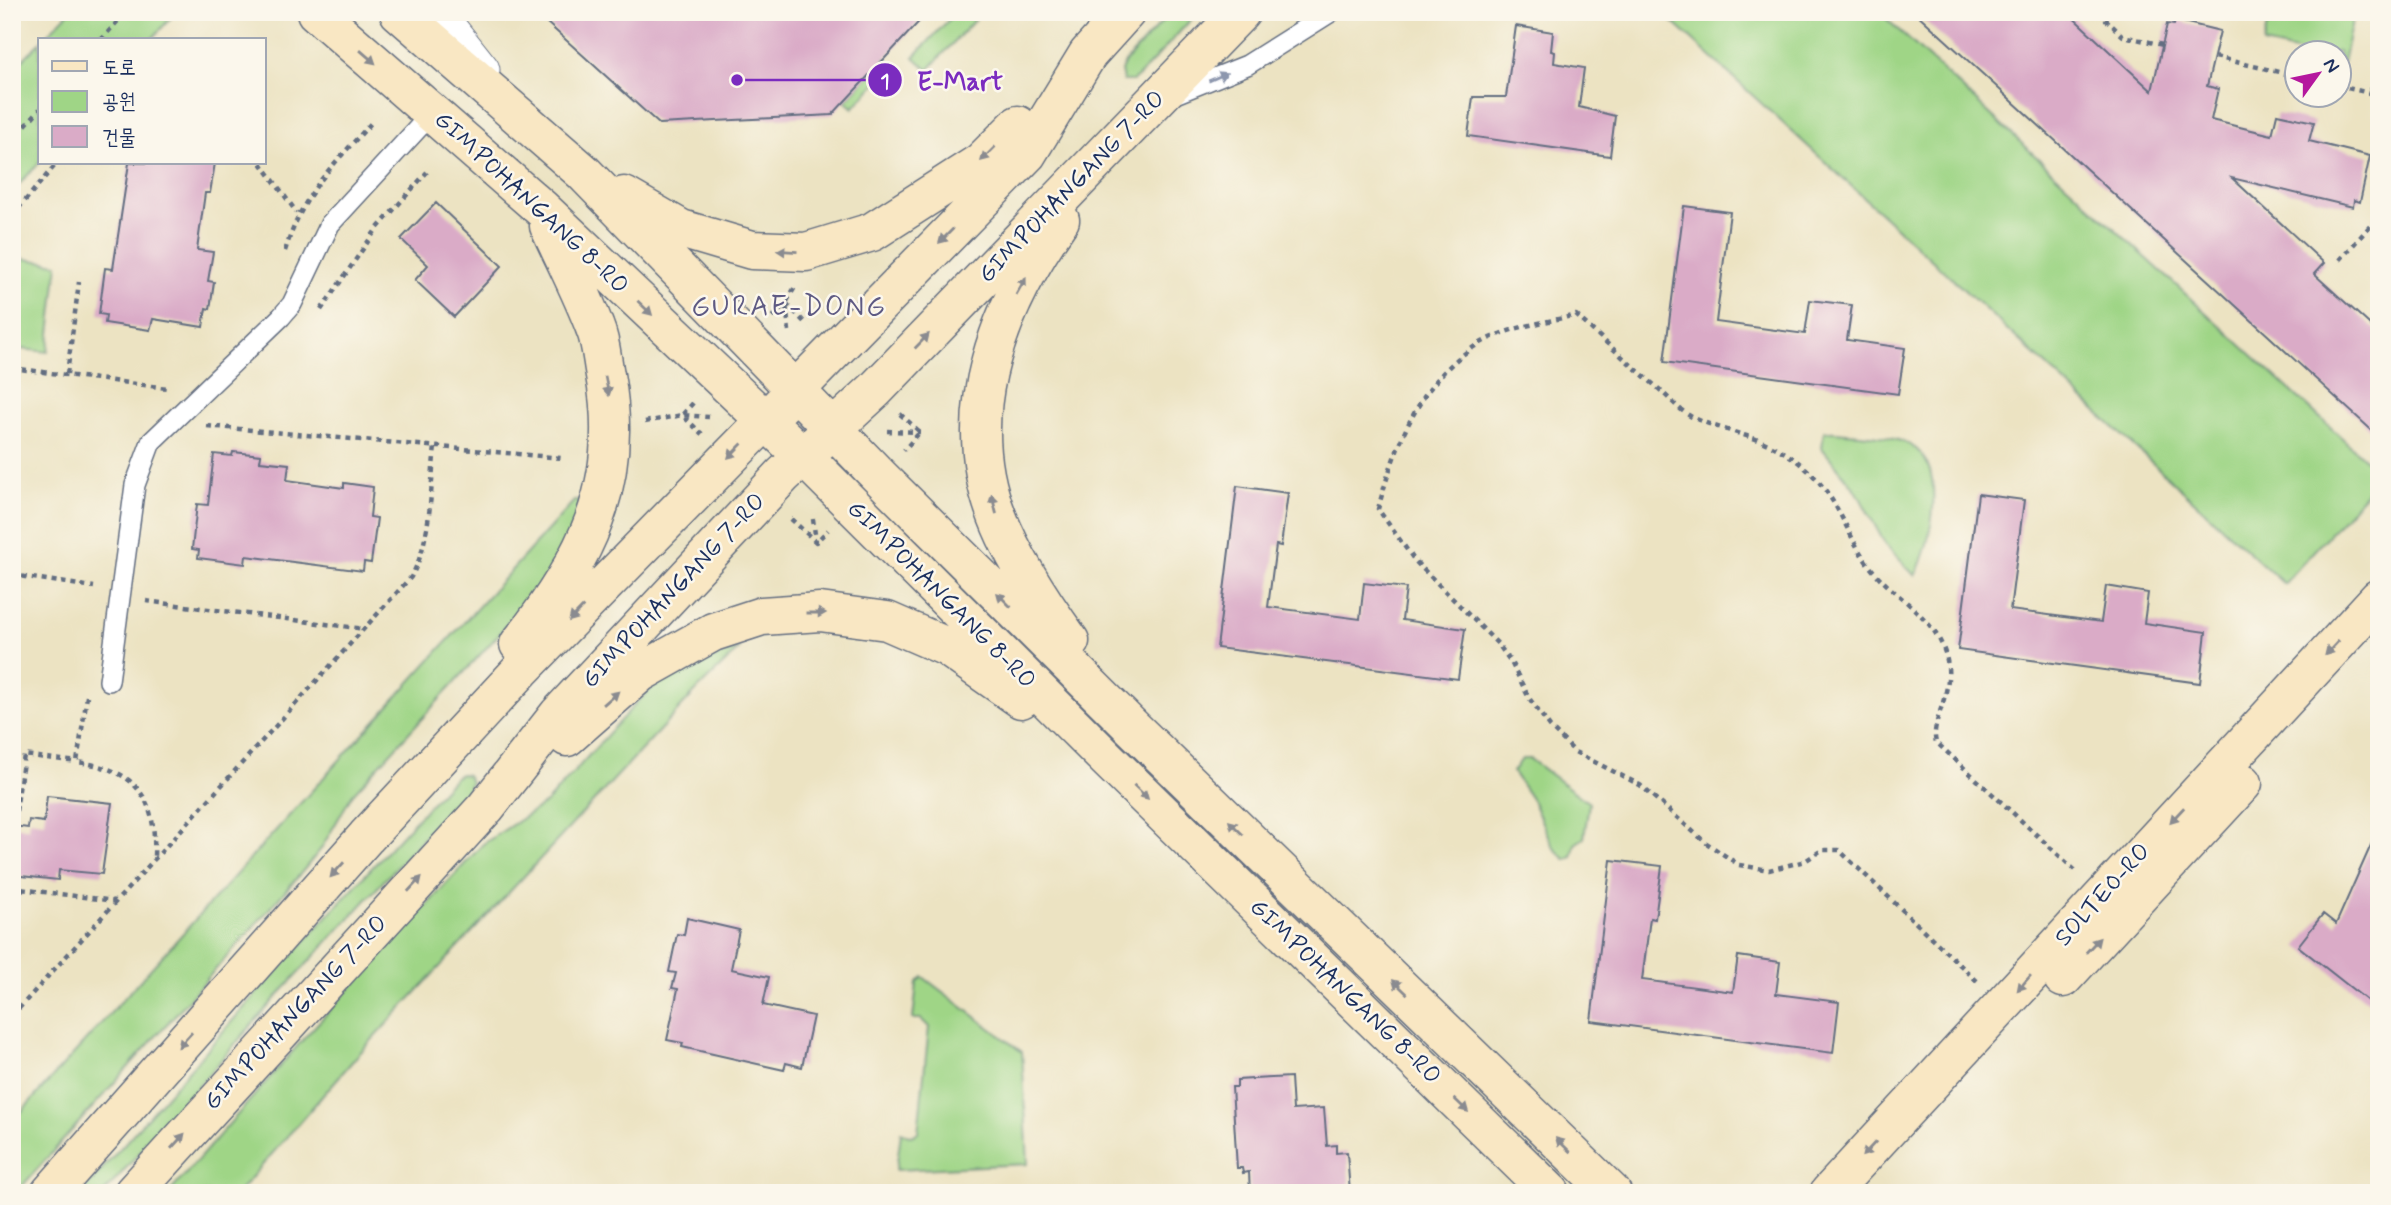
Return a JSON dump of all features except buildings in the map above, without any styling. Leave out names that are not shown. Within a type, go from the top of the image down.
[{"type":"street","name":"GIMPOHANGANG 8-RO","points":[[316,12],[541,208],[803,456],[1107,759],[1551,1193]]},
{"type":"street","name":"GIMPOHANGANG 8-RO","points":[[400,12],[583,173],[1133,728],[1612,1193]]},
{"type":"street","points":[[435,12],[512,109]]},
{"type":"street","points":[[583,173],[681,229],[752,250],[806,252],[872,232],[981,162],[1126,12]]},
{"type":"street","name":"GIMPOHANGANG 7-RO","points":[[133,1193],[485,807],[559,714],[832,426],[875,390],[1241,12]]},
{"type":"street","points":[[50,1193],[366,837],[521,670],[1027,154],[1088,54]]},
{"type":"street","points":[[1117,139],[1052,232],[1000,325],[988,367],[980,419],[983,460],[997,516],[1047,609],[1133,728]]},
{"type":"street","points":[[366,837],[534,626],[566,579],[597,518],[610,460],[610,402],[596,330],[541,208]]},
{"type":"street","name":"SOLTEO-RO","points":[[1829,1193],[2379,598]]},
{"type":"street","points":[[485,807],[640,673],[713,632],[762,616],[820,612],[887,621],[947,647],[1107,759]]},
{"type":"street","name":"SOLTEO-RO","points":[[1864,1193],[2379,637]]},
{"type":"lane","points":[[1088,54],[1107,12]]},
{"type":"lane","points":[[1155,103],[1247,65],[1331,12]]},
{"type":"lane","points":[[109,681],[135,485],[151,442],[281,317],[292,303],[330,224],[433,112]]},
{"type":"path","points":[[103,38],[126,12]]},
{"type":"path","points":[[2098,12],[2123,36],[2163,45]]},
{"type":"path","points":[[2370,93],[2379,54]]},
{"type":"path","points":[[2215,57],[2282,73]]},
{"type":"path","points":[[2352,89],[2379,95]]},
{"type":"path","points":[[12,140],[38,111]]},
{"type":"path","points":[[281,262],[298,213],[310,191],[372,122]]},
{"type":"path","points":[[12,216],[56,164]]},
{"type":"path","points":[[262,164],[298,213]]},
{"type":"path","points":[[317,314],[376,230],[427,172]]},
{"type":"path","points":[[2340,260],[2377,218],[2379,211]]},
{"type":"path","points":[[771,320],[786,303],[799,281]]},
{"type":"path","points":[[67,374],[79,282]]},
{"type":"path","points":[[786,303],[806,324]]},
{"type":"path","points":[[786,303],[790,338]]},
{"type":"path","points":[[2004,1006],[1839,850],[1822,850],[1805,861],[1769,870],[1739,865],[1704,842],[1640,785],[1575,752],[1550,727],[1529,698],[1511,662],[1498,644],[1415,561],[1378,509],[1401,436],[1432,387],[1467,351],[1490,338],[1576,315],[1690,416],[1775,445],[1804,467],[1835,501],[1876,574],[1930,624],[1937,635],[1945,652],[1949,681],[1942,712],[1934,727],[1936,742],[2102,895]]},
{"type":"path","points":[[12,368],[171,388]]},
{"type":"path","points":[[682,415],[696,400]]},
{"type":"path","points":[[894,409],[920,432]]},
{"type":"path","points":[[682,415],[702,435]]},
{"type":"path","points":[[643,422],[682,415],[717,418]]},
{"type":"path","points":[[214,416],[204,426],[562,458]]},
{"type":"path","points":[[879,431],[920,432]]},
{"type":"path","points":[[903,451],[920,432]]},
{"type":"path","points":[[12,1016],[411,578],[420,561],[435,447]]},
{"type":"path","points":[[788,516],[816,542],[836,522]]},
{"type":"path","points":[[139,600],[365,629]]},
{"type":"path","points":[[16,811],[24,755],[76,762]]},
{"type":"path","points":[[12,888],[115,901]]},
{"type":"green space","points":[[69,12],[176,12],[153,38],[44,38]]},
{"type":"green space","points":[[956,12],[982,12],[928,70],[914,57]]},
{"type":"green space","points":[[1171,12],[1198,12],[1140,75],[1133,81],[1123,81],[1121,71],[1125,62]]},
{"type":"green space","points":[[1662,12],[1879,12],[2379,472],[2379,479],[2284,584]]},
{"type":"green space","points":[[2270,12],[2354,12],[2348,38],[2282,38],[2282,48],[2263,44]]},
{"type":"green space","points":[[38,44],[38,164],[12,192],[12,71]]},
{"type":"green space","points":[[885,58],[893,65],[853,108],[845,101]]},
{"type":"green space","points":[[12,257],[58,264],[48,352],[12,348]]},
{"type":"green space","points":[[1824,431],[1891,438],[1910,445],[1922,455],[1933,488],[1933,507],[1931,526],[1915,576],[1885,544],[1856,490],[1822,448]]},
{"type":"green space","points":[[574,501],[580,501],[576,521],[543,586],[352,795],[321,849],[297,878],[16,1193],[12,1193],[12,1122]]},
{"type":"green space","points":[[740,648],[698,689],[357,1056],[238,1193],[169,1193],[306,1036],[483,844],[547,802],[637,702],[666,675]]},
{"type":"green space","points":[[1522,759],[1530,759],[1589,803],[1584,838],[1575,844],[1572,857],[1566,860],[1553,847],[1533,802],[1513,772]]},
{"type":"green space","points":[[467,775],[471,782],[467,791],[281,992],[104,1193],[81,1193],[256,994],[455,777]]},
{"type":"green space","points":[[923,977],[1022,1052],[1028,1164],[896,1170],[901,1132],[912,1136],[918,1132],[929,1027],[921,1019],[913,1019],[917,983]]},
{"type":"place","name":"E-Mart","points":[[737,80]]},
{"type":"district","name":"GURAE-DONG","points":[[789,307]]}]
